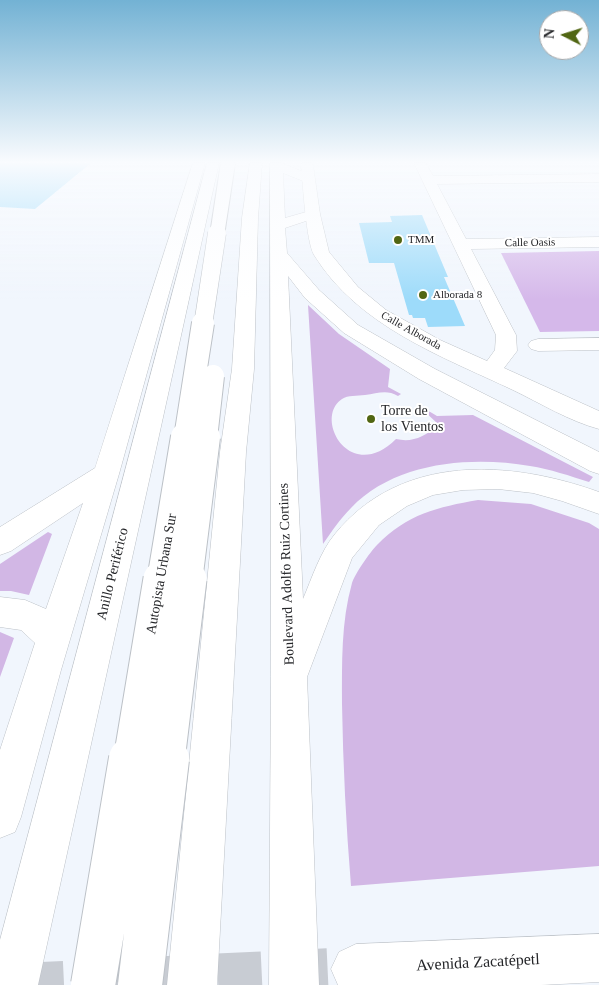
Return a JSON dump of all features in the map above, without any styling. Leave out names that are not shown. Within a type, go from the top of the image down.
[{"type":"main road","points":[[0,817],[52,642],[189,209]]},
{"type":"main road","name":"Anillo Periférico","points":[[13,985],[179,300],[195,209]]},
{"type":"main road","name":"Autopista Urbana Sur","points":[[93,985],[190,409],[221,209]]},
{"type":"main road","name":"Autopista Urbana Sur","points":[[140,985],[232,209]]},
{"type":"main road","points":[[192,985],[233,452],[243,369],[250,218],[254,209]]},
{"type":"main road","name":"Boulevard Adolfo Ruiz Cortines","points":[[275,209],[278,240],[290,677],[294,985]]},
{"type":"main road","name":"Calle Alborada","points":[[312,209],[321,253],[352,291],[379,314],[433,344],[599,422]]},
{"type":"main road","points":[[443,209],[506,335],[506,351],[490,370]]},
{"type":"main road","points":[[313,214],[278,240],[297,279],[322,304],[351,329],[427,374],[599,464]]},
{"type":"main road","name":"Calle Oasis","points":[[461,244],[599,242]]},
{"type":"main road","points":[[538,345],[599,344]]},
{"type":"main road","points":[[0,542],[106,474]]},
{"type":"main road","points":[[290,677],[333,564],[344,545],[369,516],[398,496],[440,483],[493,478],[545,486],[599,504]]},
{"type":"main road","points":[[0,612],[22,614],[31,617],[42,624],[52,642]]},
{"type":"main road","name":"Avenida Zacatépetl","points":[[356,968],[599,958]]},
{"type":"shaded area","points":[[599,251],[599,331],[540,332],[501,253]]},
{"type":"shaded area","points":[[308,305],[339,334],[390,369],[388,387],[401,394],[398,396],[382,392],[347,397],[342,399],[334,408],[332,420],[334,432],[341,443],[351,452],[364,455],[379,451],[396,439],[408,440],[428,433],[437,427],[437,423],[424,411],[427,410],[437,416],[473,415],[593,477],[589,482],[545,469],[507,463],[483,462],[434,466],[411,472],[389,481],[369,493],[347,512],[323,544]]},
{"type":"shaded area","points":[[478,500],[531,504],[589,523],[599,529],[599,866],[351,886],[344,772],[342,673],[344,628],[352,583],[359,569],[374,548],[388,534],[400,526],[436,509]]},
{"type":"shaded area","points":[[48,532],[52,534],[29,595],[11,591],[0,591],[0,564]]},
{"type":"shaded area","points":[[0,632],[14,638],[0,677]]},
{"type":"building","points":[[422,215],[448,277],[444,277],[465,326],[428,327],[425,318],[413,318],[412,315],[409,315],[394,263],[369,263],[359,223],[392,222],[390,216]]},
{"type":"tunnel","points":[[20,985],[356,969]]},
{"type":"place","name":"TMM","points":[[398,240]]},
{"type":"place","name":"Alborada 8","points":[[423,295]]},
{"type":"place","name":"Torre de los Vientos","points":[[371,419]]}]
